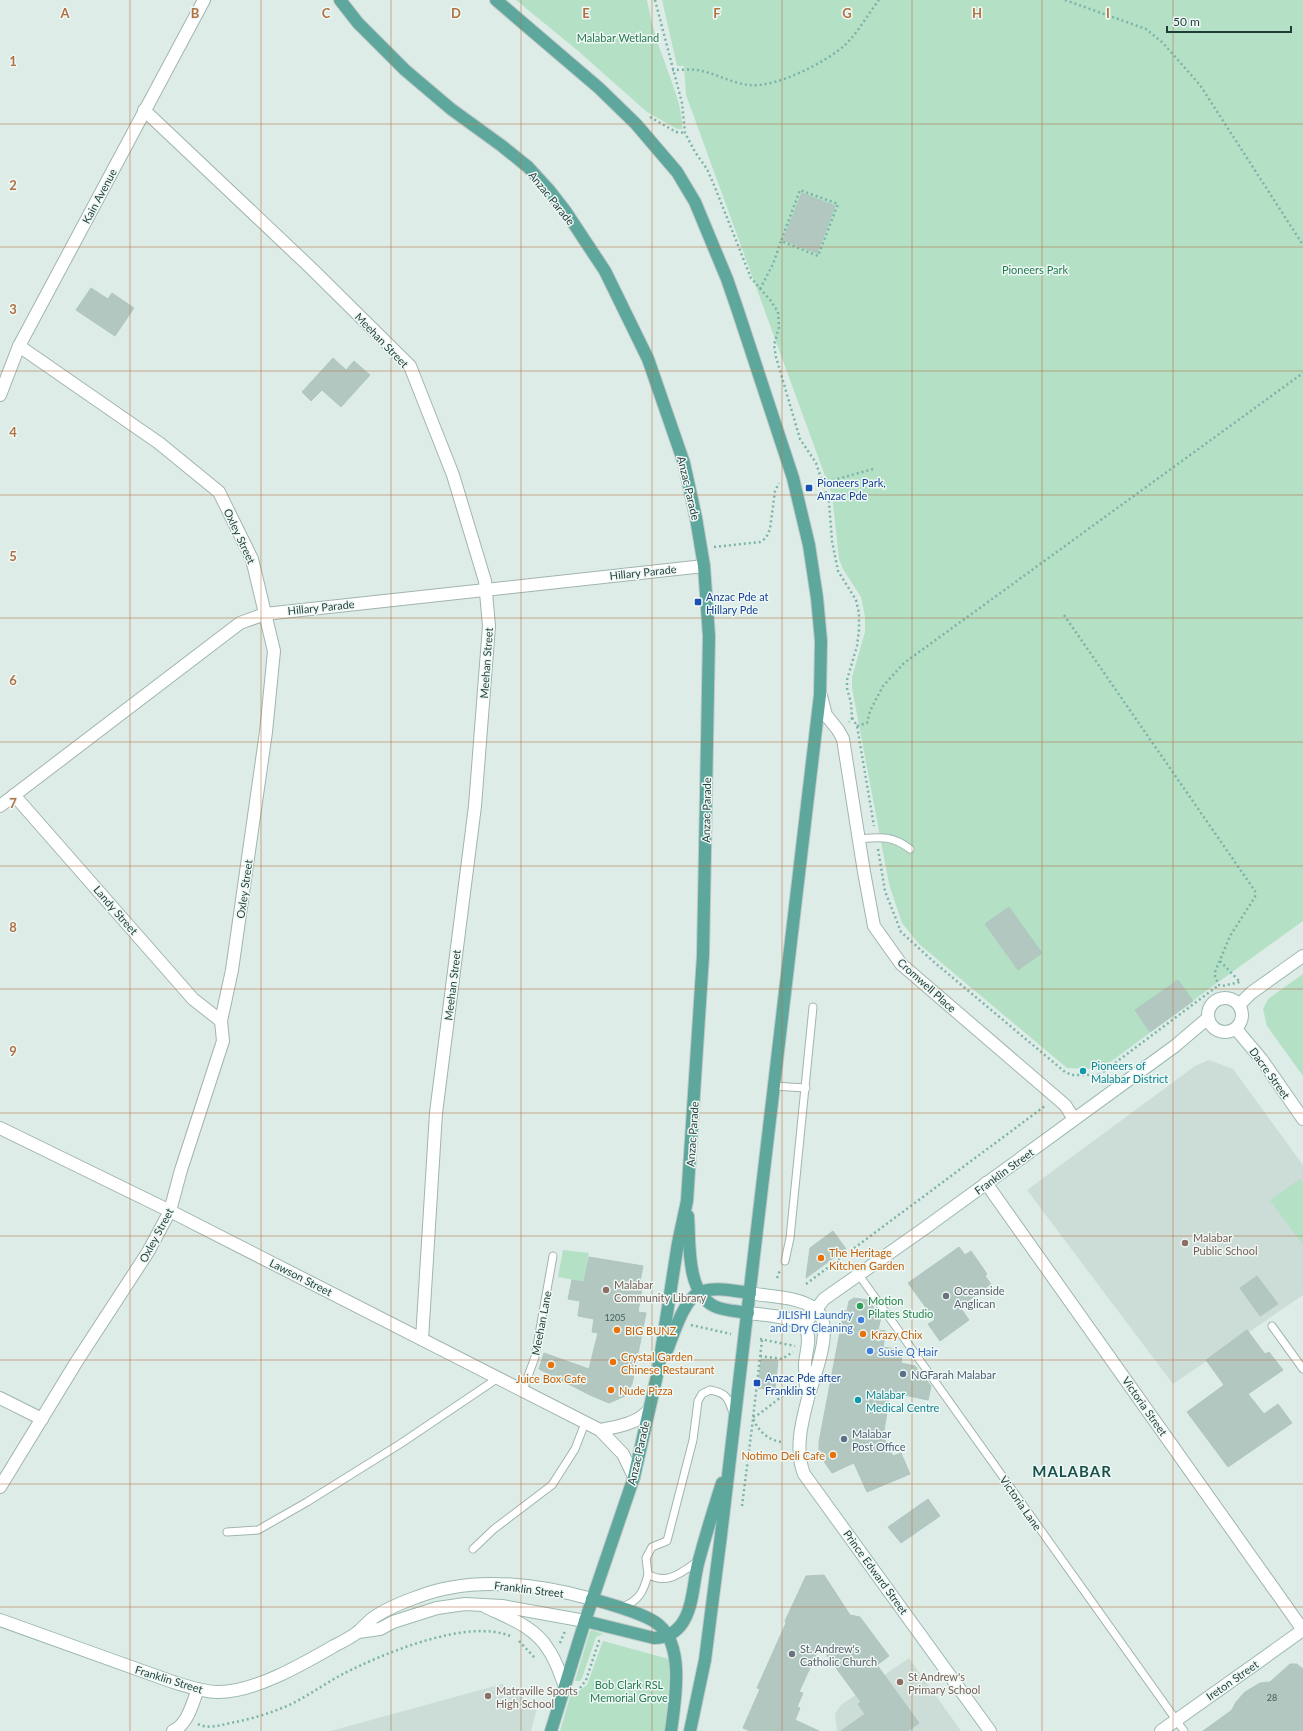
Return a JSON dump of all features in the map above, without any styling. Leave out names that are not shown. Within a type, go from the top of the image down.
[{"type":"main road","name":"Anzac Parade","points":[[340,0],[358,23],[405,70],[451,108],[528,167],[549,190],[566,212],[605,271],[648,359],[684,462],[696,518],[704,566],[709,644],[703,956],[687,1201],[678,1243],[658,1371],[634,1477],[585,1621],[570,1687],[551,1731]]},
{"type":"main road","points":[[496,0],[599,88],[636,124],[677,172],[695,202],[727,279],[763,383],[793,478],[809,545],[817,598],[821,641],[820,695],[773,1086],[748,1313],[705,1660],[690,1731]]},
{"type":"main road","points":[[687,1201],[691,1265],[699,1292],[716,1307],[748,1313]]},
{"type":"main road","points":[[658,1371],[685,1307],[691,1298],[699,1292],[719,1289],[750,1293]]},
{"type":"main road","points":[[585,1621],[654,1638],[663,1638],[677,1629],[685,1618],[698,1561],[730,1457]]},
{"type":"main road","points":[[592,1599],[620,1608],[658,1624],[667,1636],[673,1649],[676,1672],[676,1696],[671,1731]]},
{"type":"street","name":"Kain Avenue","points":[[0,395],[2,382],[19,346],[204,0]]},
{"type":"street","name":"Meehan Street","points":[[144,110],[312,269],[410,366],[453,475],[485,581],[489,626],[475,806],[436,1113],[422,1339]]},
{"type":"street","name":"Oxley Street","points":[[0,1487],[77,1361],[148,1252],[170,1211],[181,1170],[223,1041],[221,1021],[232,970],[267,725],[274,651],[252,559],[219,492],[159,443],[19,346]]},
{"type":"street","name":"Hillary Parade","points":[[0,806],[240,622],[265,614],[704,566]]},
{"type":"street","name":"Cromwell Place","points":[[820,695],[826,715],[843,739],[874,926],[901,964],[1065,1105],[1074,1119]]},
{"type":"street","name":"Landy Street","points":[[14,795],[193,999],[221,1021]]},
{"type":"street","points":[[1239,1005],[1303,956]]},
{"type":"street","points":[[1226,998],[1236,1001],[1243,1017],[1236,1028],[1232,1031],[1222,1032],[1213,1027],[1208,1018],[1209,1008],[1216,1000],[1226,998]]},
{"type":"street","name":"Franklin Street","points":[[803,1326],[824,1299],[1174,1046],[1208,1018]]},
{"type":"street","name":"Dacre Street","points":[[1236,1028],[1262,1060],[1303,1119]]},
{"type":"street","name":"Lawson Street","points":[[0,1128],[170,1211],[600,1430],[623,1454],[634,1477]]},
{"type":"street","name":"Victoria Street","points":[[986,1183],[1303,1630]]},
{"type":"street","points":[[750,1293],[804,1303],[816,1309]]},
{"type":"street","name":"Prince Edward Street","points":[[816,1309],[822,1316],[825,1327],[818,1364],[806,1402],[799,1449],[804,1474],[990,1731]]},
{"type":"street","points":[[748,1313],[785,1318],[803,1326]]},
{"type":"street","name":"Prince Edward Street","points":[[803,1326],[807,1334],[808,1341],[805,1362],[806,1402]]},
{"type":"street","points":[[0,1398],[42,1419]]},
{"type":"street","points":[[600,1430],[632,1421],[645,1415],[648,1411]]},
{"type":"street","name":"Franklin Street","points":[[0,1620],[198,1689],[217,1692],[232,1691],[272,1678],[318,1656],[357,1632],[375,1616],[394,1606],[418,1596],[454,1587],[470,1585],[508,1585],[538,1588],[592,1599]]},
{"type":"street","name":"Franklin Street","points":[[357,1632],[380,1629],[400,1619],[437,1608],[465,1604],[502,1606],[585,1621]]},
{"type":"street","points":[[479,1604],[521,1624],[534,1633],[549,1649],[570,1687]]},
{"type":"street","name":"Ireton Street","points":[[1161,1731],[1303,1630]]},
{"type":"street","points":[[173,1731],[180,1728],[186,1719],[198,1689]]},
{"type":"lane","points":[[859,840],[876,837],[893,838],[910,849]]},
{"type":"lane","points":[[785,1261],[790,1238],[813,1007]]},
{"type":"lane","points":[[773,1086],[806,1088]]},
{"type":"lane","name":"Meehan Lane","points":[[523,1390],[535,1357],[553,1256]]},
{"type":"lane","name":"Victoria Lane","points":[[859,1275],[1184,1731]]},
{"type":"lane","points":[[1272,1326],[1303,1369]]},
{"type":"lane","points":[[227,1532],[258,1530],[307,1502],[400,1444],[498,1378]]},
{"type":"lane","points":[[620,1608],[629,1604],[640,1596],[644,1590],[648,1574],[646,1558],[652,1548],[667,1541],[693,1440],[698,1401],[702,1394],[710,1390],[724,1394],[729,1401],[735,1418]]},
{"type":"lane","points":[[473,1549],[494,1529],[552,1485],[576,1449],[585,1423]]},
{"type":"lane","points":[[648,1574],[665,1579],[675,1576],[698,1561]]},
{"type":"path","points":[[655,0],[672,70],[682,103],[685,133],[695,152],[707,169],[750,275],[778,312],[779,327],[774,350],[800,439],[816,463],[829,502],[835,562],[838,571],[856,600],[859,613],[860,630],[847,680],[847,688],[851,703],[852,718],[857,726],[885,891],[901,932],[934,962],[1065,1072],[1072,1075],[1099,1075],[1219,985],[1222,986],[1240,982]]},
{"type":"path","points":[[672,70],[696,70],[748,85],[771,83],[817,64],[837,51],[856,32],[879,0]]},
{"type":"path","points":[[1065,0],[1146,29],[1163,43],[1200,85],[1303,245]]},
{"type":"path","points":[[760,288],[773,264],[781,241],[800,190],[838,204],[818,256],[781,241]]},
{"type":"path","points":[[857,726],[867,723],[870,711],[883,686],[904,662],[1303,373]]},
{"type":"path","points":[[823,483],[873,468]]},
{"type":"path","points":[[710,547],[760,542],[766,538],[770,529],[775,491],[779,483],[793,478]]},
{"type":"path","points":[[1064,615],[1255,891],[1255,897],[1232,933],[1215,972],[1215,977],[1219,985]]},
{"type":"path","points":[[845,727],[852,718]]},
{"type":"path","points":[[1220,961],[1252,994]]},
{"type":"path","points":[[1099,1075],[1112,1091]]},
{"type":"path","points":[[806,1284],[1056,1097]]},
{"type":"path","points":[[687,1324],[734,1334]]},
{"type":"path","points":[[742,1506],[761,1340],[795,1346]]},
{"type":"path","points":[[760,1356],[782,1359],[794,1351]]},
{"type":"path","points":[[753,1417],[789,1391]]},
{"type":"path","points":[[753,1417],[754,1422],[769,1438],[773,1441],[782,1442]]},
{"type":"path","points":[[560,1643],[566,1628]]},
{"type":"path","points":[[186,1719],[205,1728],[259,1716],[283,1708],[370,1661],[427,1639],[445,1635],[481,1632],[498,1633],[513,1637]]},
{"type":"path","points":[[570,1687],[580,1688],[586,1680],[599,1641],[603,1639]]},
{"type":"path","points":[[518,1640],[537,1660]]},
{"type":"shaded area","name":"Malabar Public School","points":[[1209,1060],[1233,1069],[1303,1165],[1303,1295],[1173,1384],[1027,1190],[1195,1066]]},
{"type":"shaded area","name":"St Andrew's Primary School","points":[[909,1658],[961,1731],[837,1731],[835,1714],[841,1705]]},
{"type":"shaded area","name":"Matraville Sports High School","points":[[502,1684],[537,1708],[531,1731],[331,1731]]},
{"type":"green space","name":"Malabar Wetland","points":[[516,0],[647,0],[652,24],[679,104],[682,129],[677,129],[647,112],[577,50]]},
{"type":"green space","name":"Pioneers Park","points":[[662,0],[1303,0],[1303,921],[1101,1069],[1067,1068],[919,944],[902,923],[889,884],[852,688],[852,677],[865,632],[865,617],[861,597],[843,569],[839,559],[832,495],[686,95],[684,66],[677,66]]},
{"type":"green space","points":[[1303,974],[1303,1076],[1267,1026],[1263,1009],[1268,999]]},
{"type":"green space","points":[[1300,1179],[1303,1183],[1303,1245],[1270,1200]]},
{"type":"green space","points":[[563,1250],[589,1253],[584,1282],[558,1277]]},
{"type":"green space","points":[[592,1630],[603,1634],[596,1637],[582,1678],[580,1681],[575,1681],[590,1631]]},
{"type":"green space","name":"Bob Clark RSL Memorial Grove","points":[[603,1641],[669,1659],[670,1672],[665,1731],[560,1731],[572,1690],[579,1691],[587,1685]]},
{"type":"building","points":[[802,193],[835,206],[817,253],[783,240]]},
{"type":"building","points":[[91,288],[108,299],[112,293],[134,308],[115,336],[76,310]]},
{"type":"building","points":[[333,358],[346,370],[354,361],[370,375],[341,407],[322,390],[311,401],[302,392]]},
{"type":"building","points":[[1009,907],[1042,953],[1018,970],[985,924]]},
{"type":"building","points":[[1178,980],[1193,1001],[1150,1032],[1135,1010]]},
{"type":"building","name":"The Heritage Kitchen Garden","points":[[833,1231],[846,1249],[806,1278],[810,1248]]},
{"type":"building","name":"Oceanside Anglican","points":[[959,1247],[965,1255],[971,1251],[987,1274],[985,1276],[991,1284],[960,1307],[969,1320],[940,1341],[928,1324],[935,1320],[908,1283]]},
{"type":"building","points":[[589,1257],[643,1266],[640,1282],[643,1282],[638,1312],[646,1313],[632,1384],[625,1396],[609,1403],[539,1369],[544,1353],[589,1369],[598,1333],[592,1332],[594,1319],[578,1316],[580,1301],[568,1299],[572,1280],[584,1282]]},
{"type":"building","points":[[1257,1276],[1278,1304],[1260,1316],[1240,1288]]},
{"type":"building","points":[[854,1298],[868,1300],[881,1317],[878,1330],[886,1331],[883,1347],[895,1349],[894,1353],[902,1355],[901,1363],[915,1366],[931,1386],[928,1400],[890,1392],[884,1431],[881,1432],[893,1456],[901,1453],[910,1474],[867,1492],[854,1463],[832,1473],[819,1454],[819,1442],[844,1311],[847,1311],[849,1301]]},
{"type":"building","points":[[1247,1330],[1265,1354],[1269,1352],[1283,1370],[1248,1394],[1264,1414],[1278,1404],[1292,1423],[1228,1467],[1187,1412],[1224,1385],[1206,1360]]},
{"type":"building","points":[[761,1359],[778,1360],[775,1390],[758,1388]]},
{"type":"building","points":[[928,1499],[940,1516],[901,1543],[888,1527]]},
{"type":"building","name":"St. Andrew's Catholic Church","points":[[824,1575],[850,1615],[860,1617],[889,1656],[877,1665],[919,1723],[908,1731],[841,1731],[865,1714],[858,1704],[861,1702],[820,1646],[799,1692],[803,1693],[797,1707],[800,1708],[795,1720],[819,1731],[750,1731],[743,1728],[760,1689],[757,1688],[786,1623],[785,1621],[806,1576]]},
{"type":"building","points":[[1290,1664],[1297,1664],[1303,1669],[1303,1731],[1203,1731],[1232,1710],[1236,1702],[1245,1692],[1260,1683],[1270,1682]]},
{"type":"place","name":"Pioneers Park, Anzac Pde","points":[[809,488]]},
{"type":"place","name":"Anzac Pde at Hillary Pde","points":[[698,602]]},
{"type":"place","name":"Pioneers of Malabar District","points":[[1083,1071]]},
{"type":"place","name":"Malabar Public School","points":[[1185,1243]]},
{"type":"place","name":"The Heritage Kitchen Garden","points":[[821,1258]]},
{"type":"place","name":"Malabar Community Library","points":[[606,1290]]},
{"type":"place","name":"Oceanside Anglican","points":[[946,1296]]},
{"type":"place","name":"Motion Pilates Studio","points":[[860,1306]]},
{"type":"place","name":"JILISHI Laundry and Dry Cleaning","points":[[861,1320]]},
{"type":"place","name":"BIG BUNZ","points":[[617,1330]]},
{"type":"place","name":"Krazy Chix","points":[[863,1334]]},
{"type":"place","name":"Susie Q Hair","points":[[870,1351]]},
{"type":"place","name":"Crystal Garden Chinese Restaurant","points":[[613,1362]]},
{"type":"place","name":"Juice Box Cafe","points":[[551,1365]]},
{"type":"place","name":"NGFarah Malabar","points":[[903,1374]]},
{"type":"place","name":"Anzac Pde after Franklin St","points":[[757,1383]]},
{"type":"place","name":"Nude Pizza","points":[[611,1390]]},
{"type":"place","name":"Malabar Medical Centre","points":[[858,1400]]},
{"type":"place","name":"Malabar Post Office","points":[[844,1439]]},
{"type":"place","name":"Notimo Deli Cafe","points":[[833,1455]]},
{"type":"place","name":"St. Andrew's Catholic Church","points":[[792,1654]]},
{"type":"place","name":"St Andrew's Primary School","points":[[900,1682]]},
{"type":"place","name":"Matraville Sports High School","points":[[488,1696]]},
{"type":"district","name":"MALABAR","points":[[1072,1471]]}]
